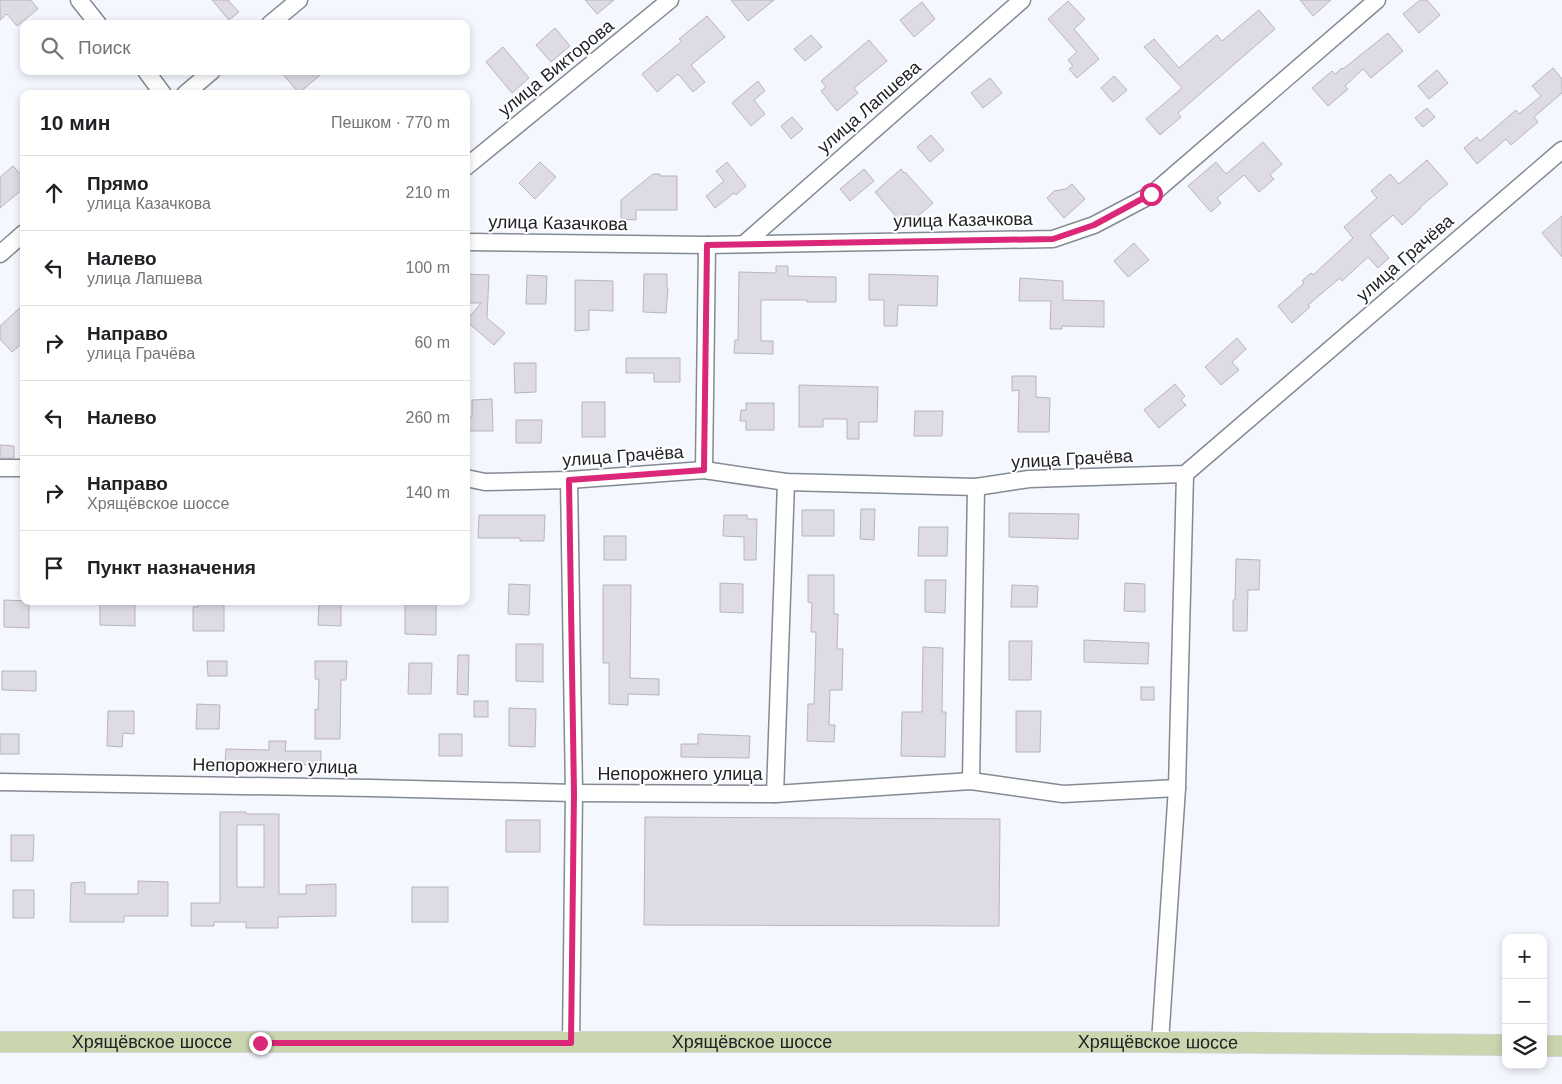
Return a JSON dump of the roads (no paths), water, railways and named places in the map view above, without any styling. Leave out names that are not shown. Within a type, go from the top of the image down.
[{"type":"main road","name":"Хрящёвское шоссе","points":[[0,1042],[1160,1042],[1502,1045]]},
{"type":"main road","points":[[1547,1046],[1562,1046]]},
{"type":"street","points":[[79,0],[95,20]]},
{"type":"street","points":[[275,20],[298,0]]},
{"type":"street","name":"улица Викторова","points":[[470,163],[670,0]]},
{"type":"street","name":"улица Лапшева","points":[[744,244],[1022,0]]},
{"type":"street","name":"улица Казачкова","points":[[470,242],[707,245],[1053,239],[1094,225],[1151,194],[1377,0]]},
{"type":"street","points":[[149,75],[160,90]]},
{"type":"street","points":[[190,90],[207,75]]},
{"type":"street","name":"улица Грачёва","points":[[470,479],[485,482],[569,480],[704,470],[786,482],[976,487],[1029,480],[1185,474],[1562,150]]},
{"type":"street","points":[[0,254],[20,236]]},
{"type":"street","points":[[704,470],[707,245]]},
{"type":"street","points":[[0,468],[20,468]]},
{"type":"street","points":[[1160,1042],[1178,788],[1185,474]]},
{"type":"street","points":[[569,480],[574,793],[571,1043]]},
{"type":"street","points":[[775,794],[786,482]]},
{"type":"street","points":[[970,781],[976,487]]},
{"type":"street","name":"Непорожнего улица","points":[[0,782],[574,793],[775,794],[970,781],[1063,794],[1178,788]]}]
